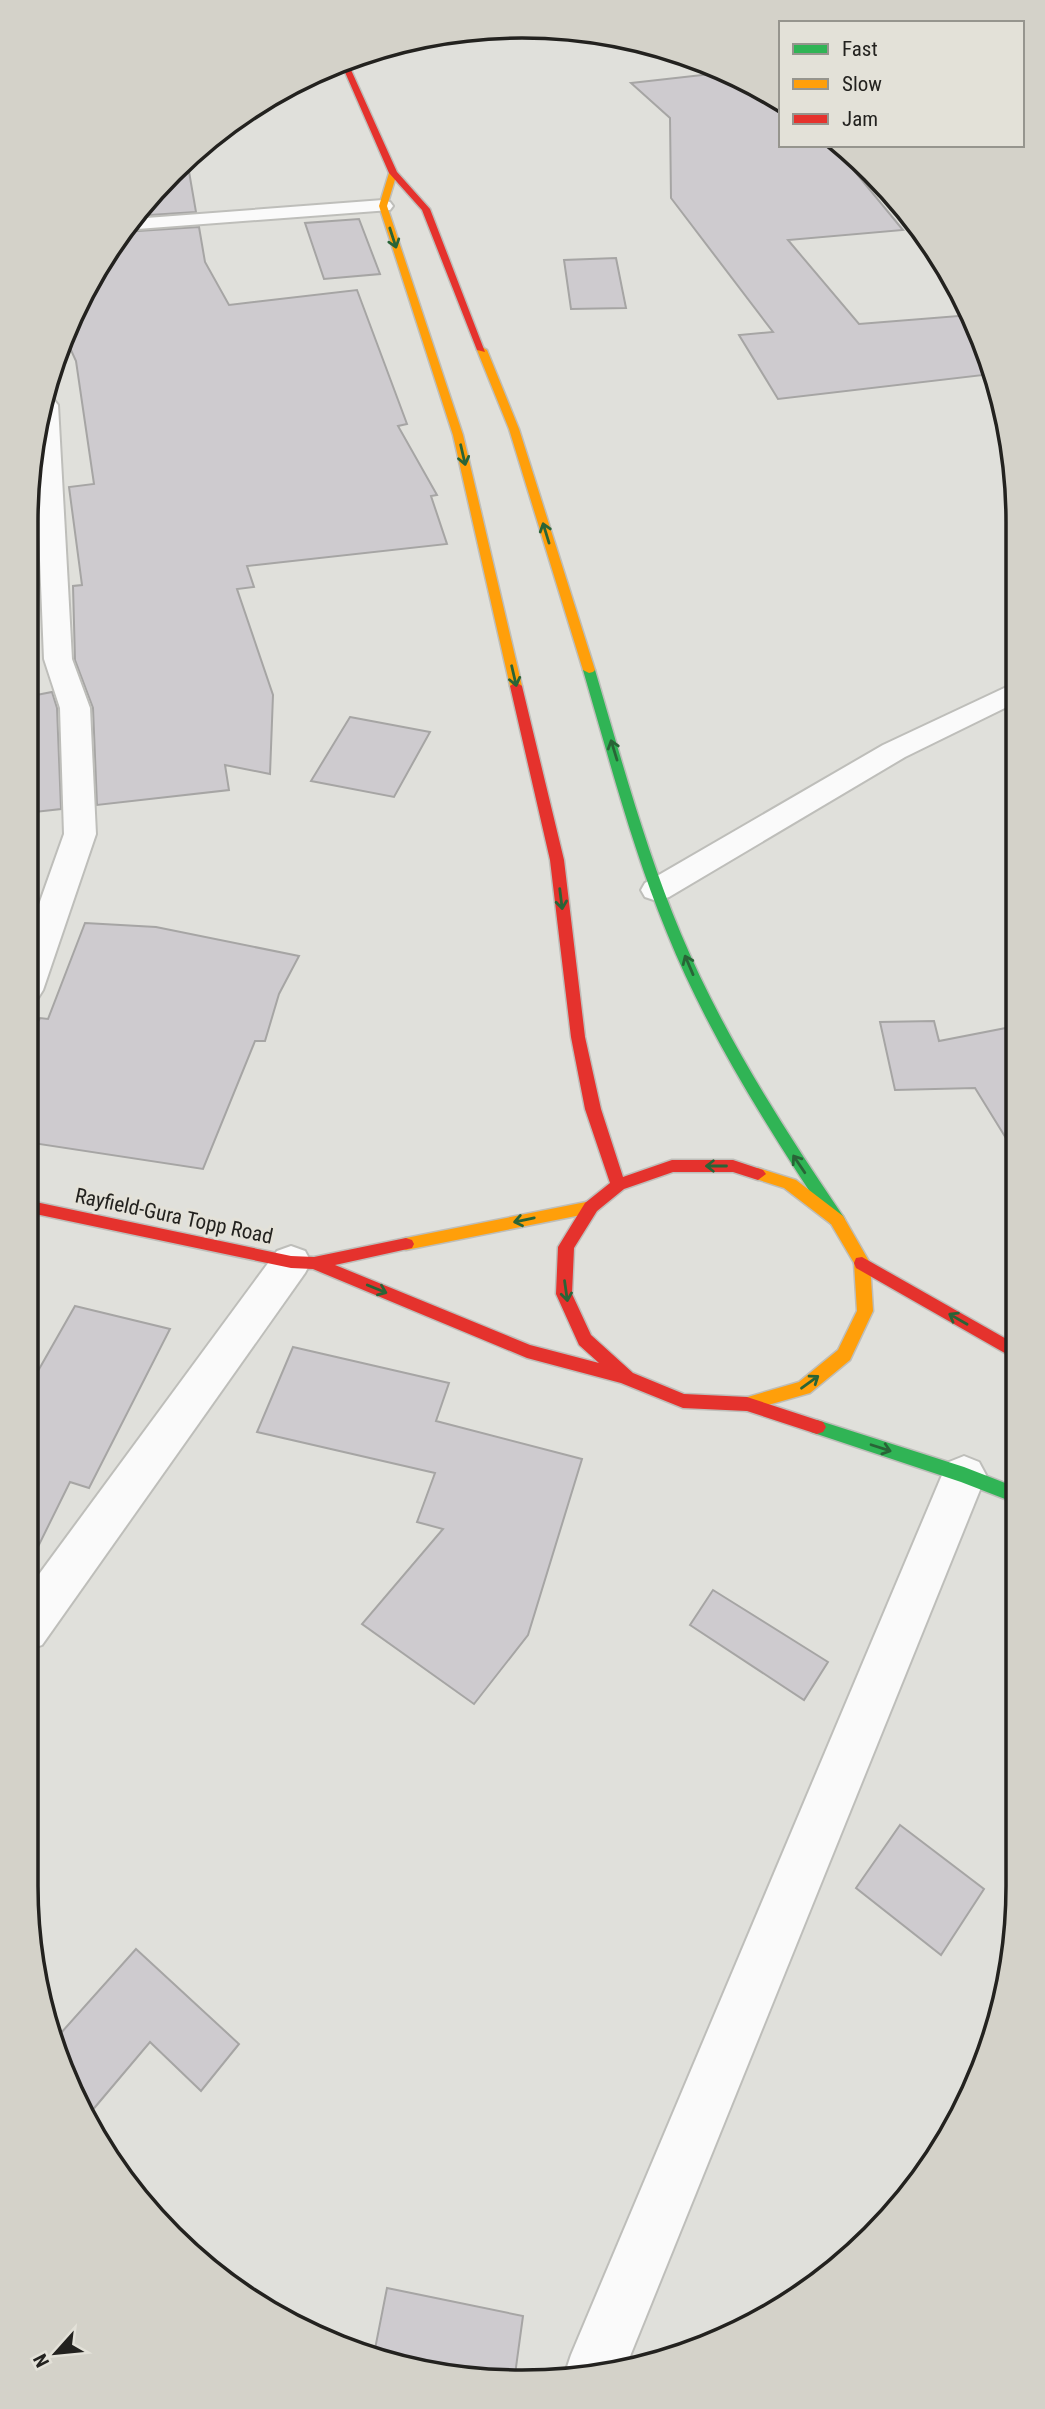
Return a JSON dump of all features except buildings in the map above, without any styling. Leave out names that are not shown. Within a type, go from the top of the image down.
[{"type":"main road","points":[[348,71],[393,173],[426,209],[514,429],[657,890],[708,1009],[772,1124],[862,1264],[865,1311],[844,1355],[804,1388],[747,1405]]},
{"type":"main road","points":[[393,173],[383,206],[458,435],[557,860],[578,1037],[590,1097],[618,1185]]},
{"type":"main road","points":[[627,1378],[585,1340],[564,1294],[566,1247],[591,1207],[618,1185],[672,1166],[733,1166],[790,1184],[836,1220]]},
{"type":"main road","points":[[302,1263],[591,1207]]},
{"type":"main road","name":"Rayfield-Gura Topp Road","points":[[38,1208],[302,1263]]},
{"type":"main road","points":[[302,1263],[527,1351],[627,1378],[683,1401],[747,1405],[964,1475],[1006,1491]]},
{"type":"main road","points":[[862,1264],[1006,1347]]},
{"type":"street","points":[[142,224],[383,206]]},
{"type":"street","points":[[38,955],[80,834],[75,708],[58,659],[47,432]]},
{"type":"street","points":[[657,890],[894,751],[1006,696]]},
{"type":"street","points":[[38,1614],[302,1263]]},
{"type":"street","points":[[597,2364],[964,1475]]},
{"type":"traffic: fast","points":[[589,670],[657,889],[693,976],[760,1101],[837,1220]]},
{"type":"traffic: fast","points":[[817,1427],[1006,1491]]},
{"type":"traffic: slow","points":[[393,173],[383,206],[458,435],[516,686]]},
{"type":"traffic: slow","points":[[482,350],[514,429],[589,670]]},
{"type":"traffic: slow","points":[[747,1404],[804,1388],[844,1355],[865,1311],[862,1263],[837,1220],[790,1184],[758,1174]]},
{"type":"traffic: slow","points":[[406,1244],[591,1207]]},
{"type":"traffic: jam","points":[[348,71],[393,173],[426,209],[482,350]]},
{"type":"traffic: jam","points":[[516,686],[557,860],[578,1037],[593,1109],[618,1185]]},
{"type":"traffic: jam","points":[[758,1174],[733,1166],[672,1166],[618,1185],[591,1207],[566,1247],[564,1294],[585,1340],[627,1378],[683,1401],[747,1404],[817,1427]]},
{"type":"traffic: jam","points":[[38,1209],[291,1262],[314,1263],[406,1244]]},
{"type":"traffic: jam","points":[[314,1263],[527,1351],[620,1376]]},
{"type":"traffic: jam","points":[[862,1263],[1006,1347]]}]
